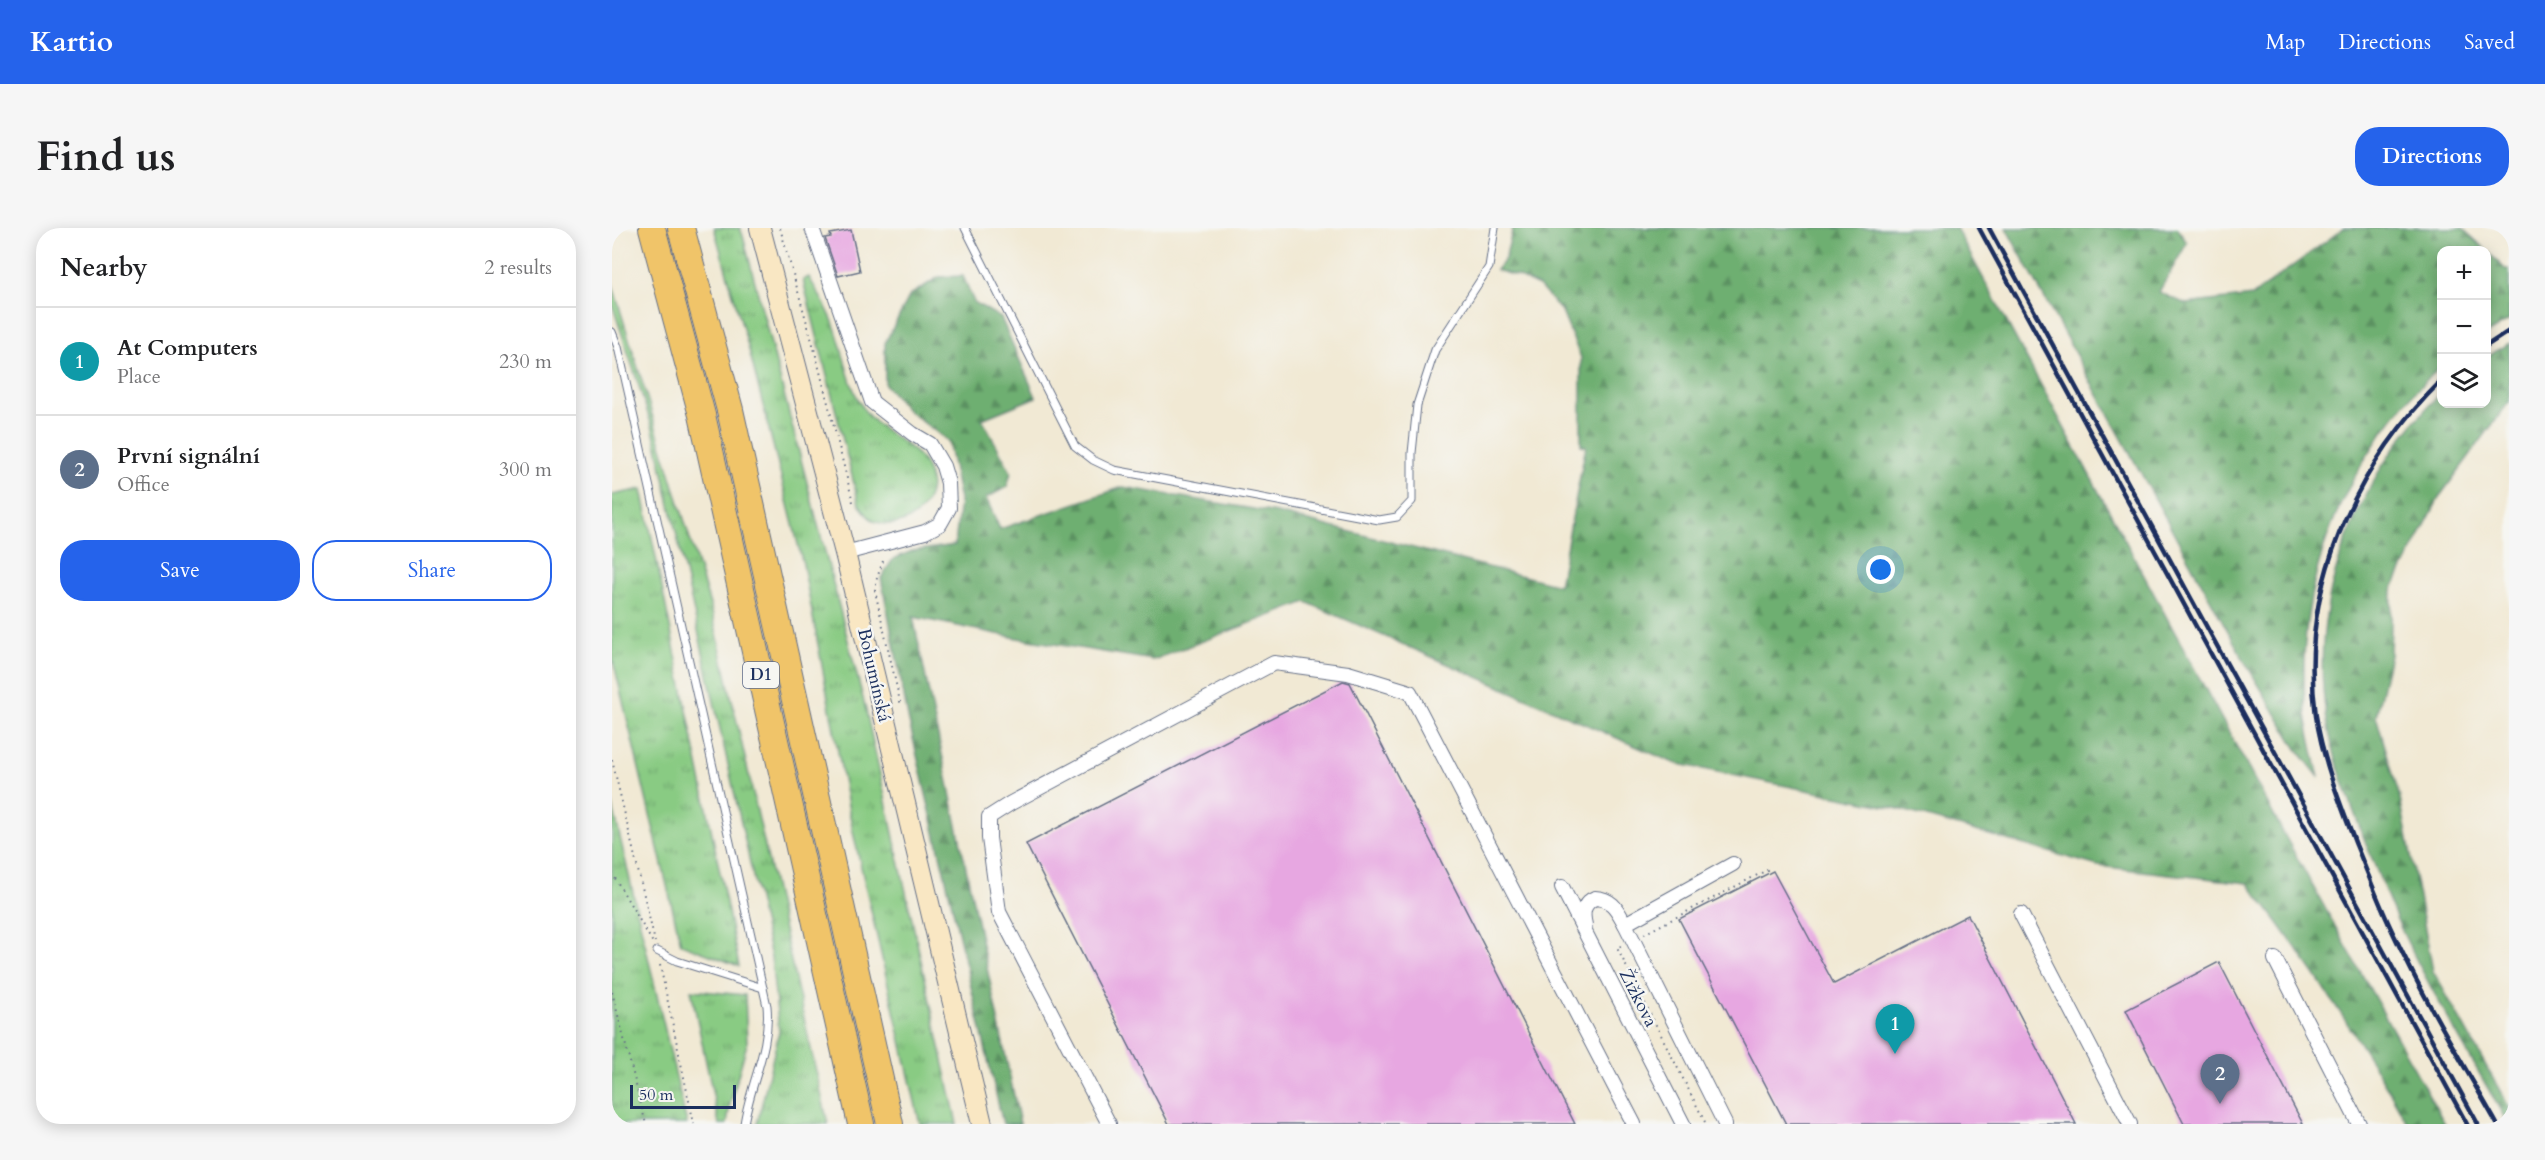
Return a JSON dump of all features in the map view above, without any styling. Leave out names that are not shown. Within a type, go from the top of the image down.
[{"type":"highway","name":"D1","points":[[652,228],[702,415],[861,1124]]},
{"type":"highway","name":"D1","points":[[683,231],[730,410],[890,1124]]},
{"type":"main road","name":"Bohumínská","points":[[760,228],[845,553],[982,1124]]},
{"type":"street","points":[[812,228],[872,402],[930,444],[943,466],[948,483],[949,508],[940,524],[925,532],[845,553]]},
{"type":"street","points":[[1109,1124],[999,912],[989,838],[989,817],[1011,802],[1274,663],[1348,673],[1410,692],[1634,1124]]},
{"type":"street","points":[[1624,924],[1733,864]]},
{"type":"street","name":"Žižkova","points":[[1562,887],[1683,1124]]},
{"type":"street","points":[[1591,946],[1583,912],[1591,900],[1599,898],[1609,900],[1624,924],[1725,1124]]},
{"type":"street","points":[[2021,914],[2130,1124]]},
{"type":"street","points":[[2275,959],[2359,1124]]},
{"type":"lane","points":[[964,228],[1075,446],[1093,460],[1114,470],[1379,520],[1397,517],[1412,501],[1412,453],[1417,405],[1435,350],[1489,267],[1495,228]]},
{"type":"lane","points":[[612,332],[618,347],[646,463],[764,988],[769,1022],[767,1040],[747,1106],[744,1124]]},
{"type":"lane","points":[[657,951],[677,961],[764,988]]},
{"type":"path","points":[[780,228],[814,348],[854,506]]},
{"type":"path","points":[[875,591],[876,578],[883,561]]},
{"type":"path","points":[[612,760],[657,951],[694,1124]]},
{"type":"path","points":[[1706,1124],[1617,948],[1769,869]]},
{"type":"path","points":[[612,873],[657,951]]},
{"type":"path","points":[[612,992],[646,1124]]},
{"type":"green space","points":[[714,228],[740,228],[743,236],[865,706],[957,1124],[920,1124],[853,832],[803,564],[748,346]]},
{"type":"green space","points":[[1513,228],[1956,228],[2285,836],[2445,1124],[2408,1124],[2332,1001],[2248,883],[2098,866],[1899,809],[1674,763],[1306,602],[1153,660],[1017,638],[913,617],[1020,1124],[1003,1124],[908,717],[881,578],[893,559],[912,551],[955,545],[960,500],[948,441],[907,410],[885,385],[885,343],[910,295],[939,277],[963,276],[974,302],[1001,318],[1036,397],[982,419],[1011,472],[1007,487],[986,498],[1000,529],[1123,487],[1277,513],[1559,585],[1586,446],[1581,445],[1581,358],[1562,312],[1539,286],[1496,270],[1505,259]]},
{"type":"green space","points":[[2006,228],[2178,228],[2187,243],[2159,292],[2186,304],[2252,296],[2344,228],[2462,228],[2482,246],[2437,246],[2437,371],[2406,402],[2376,442],[2340,505],[2327,538],[2309,606],[2305,642],[2306,714],[2319,777],[2297,749],[2246,664]]},
{"type":"green space","points":[[2491,255],[2506,270],[2509,270],[2509,320],[2491,331]]},
{"type":"green space","points":[[809,277],[833,322],[855,394],[861,405],[876,423],[913,450],[926,467],[930,478],[928,499],[914,516],[905,521],[884,524],[874,521],[859,504],[803,280]]},
{"type":"green space","points":[[612,283],[711,608],[828,1124],[757,1124],[779,1032],[771,957],[653,429],[612,304]]},
{"type":"green space","points":[[2509,343],[2509,402],[2440,496],[2392,590],[2390,655],[2376,716],[2400,798],[2433,971],[2509,1107],[2508,1124],[2428,981],[2388,899],[2337,764],[2326,715],[2322,671],[2325,627],[2333,583],[2346,541],[2363,500],[2385,461],[2411,426],[2437,397],[2437,408],[2491,408],[2491,354]]},
{"type":"green space","points":[[642,489],[739,966],[681,944],[612,656],[612,495]]},
{"type":"green space","points":[[612,803],[687,1124],[614,1124],[612,1117]]},
{"type":"green space","points":[[691,990],[745,995],[747,1044],[730,1104],[727,1124],[719,1124]]},
{"type":"building","points":[[851,230],[860,271],[838,276],[825,238],[831,237],[830,234]]},
{"type":"building","points":[[1343,681],[1350,683],[1575,1124],[1169,1124],[1026,844]]},
{"type":"building","points":[[1773,871],[1834,984],[1968,915],[2076,1124],[1786,1124],[1679,919]]},
{"type":"building","points":[[2219,962],[2303,1124],[2184,1124],[2126,1010]]},
{"type":"railway","points":[[1979,228],[2467,1124]]},
{"type":"railway","points":[[1989,228],[2478,1124]]},
{"type":"railway","points":[[2491,343],[2509,331]]},
{"type":"railway","points":[[2437,385],[2411,414],[2383,451],[2359,491],[2339,533],[2325,577],[2316,623],[2313,669],[2316,716],[2333,782],[2384,914],[2431,1008],[2497,1124]]},
{"type":"place","name":"At Computers","points":[[1895,1054]]},
{"type":"place","name":"První signální","points":[[2220,1104]]}]
